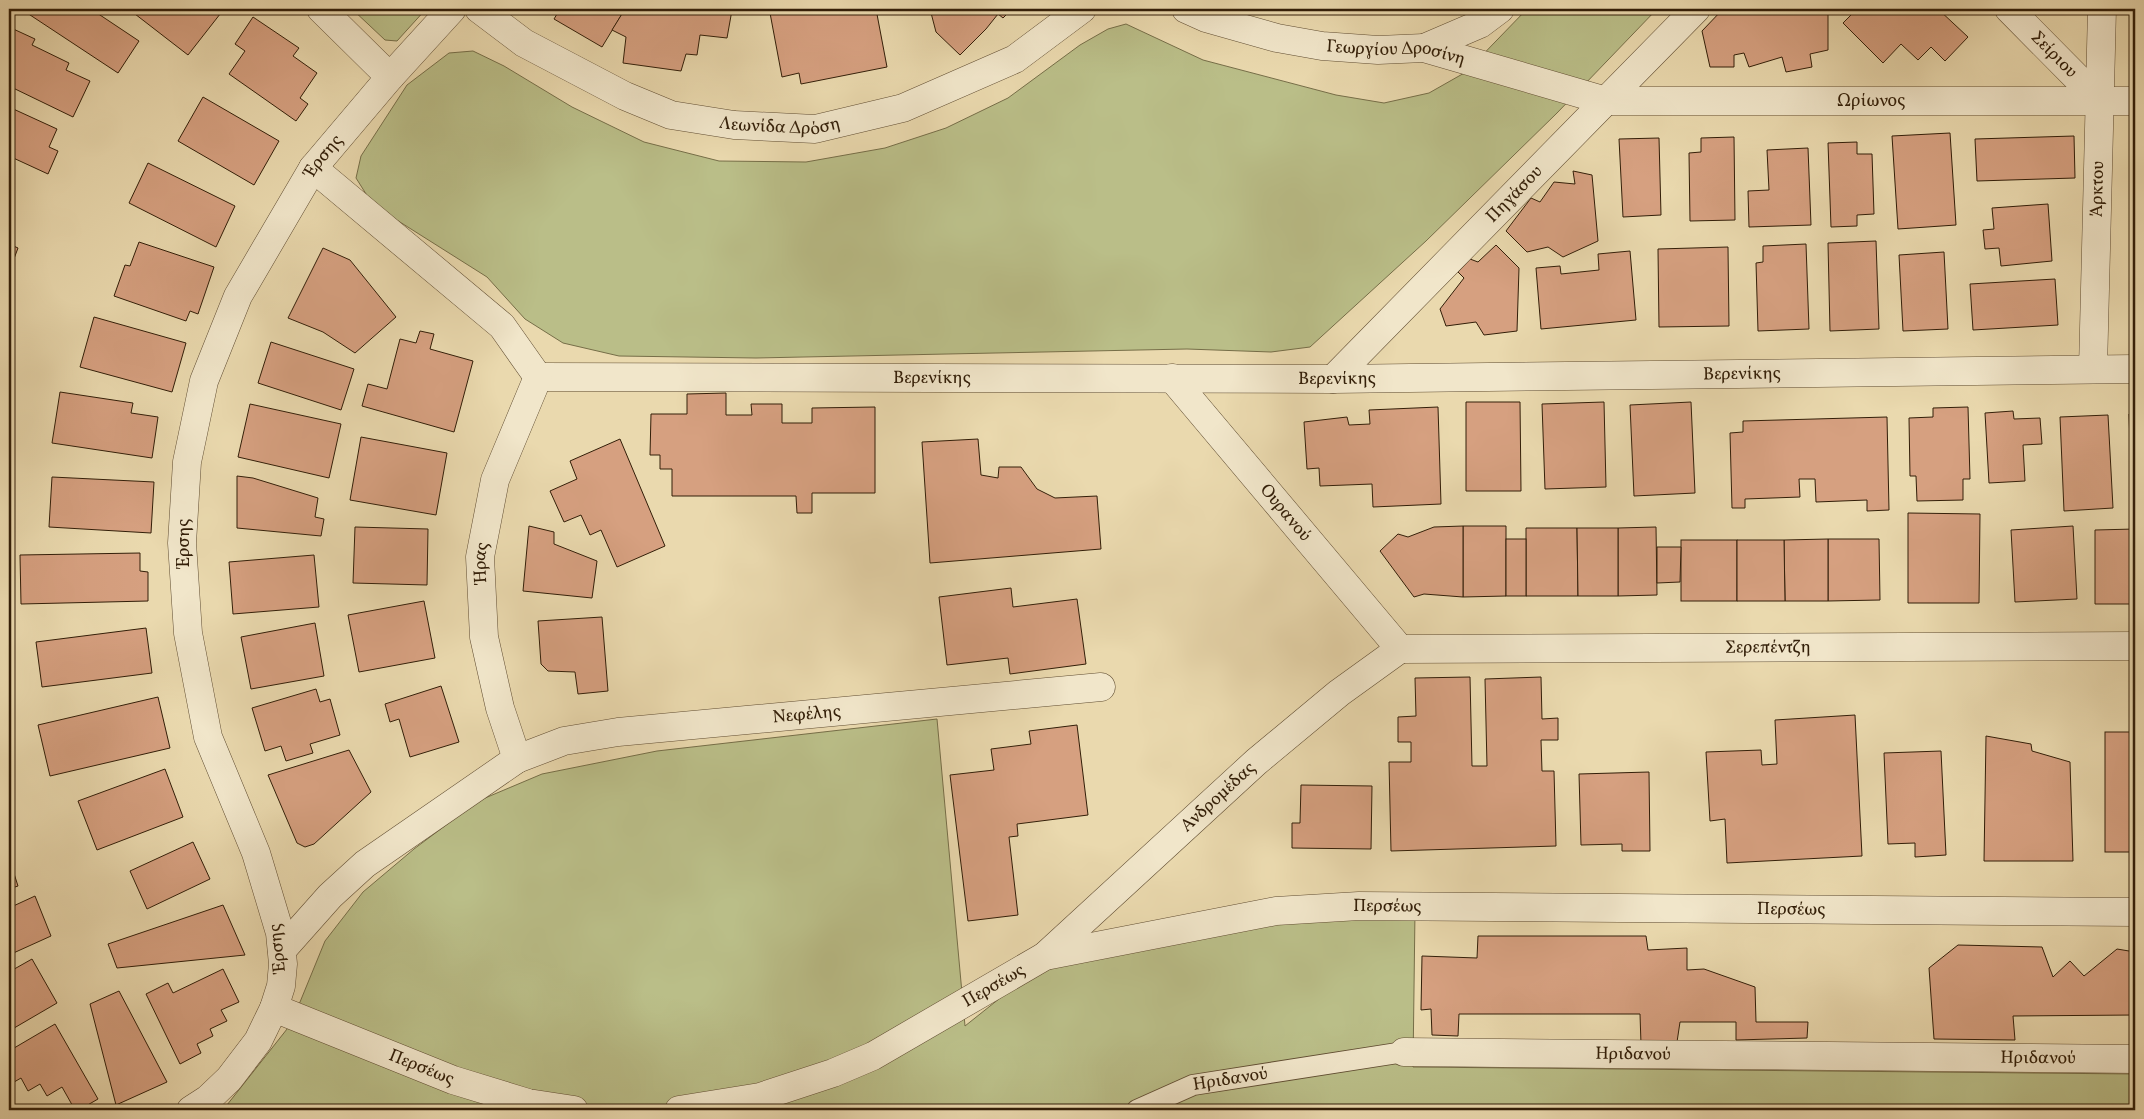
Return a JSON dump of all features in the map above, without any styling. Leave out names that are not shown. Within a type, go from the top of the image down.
[{"type":"street","points":[[321,9],[390,77]]},
{"type":"street","name":"Έρσης","points":[[191,1110],[208,1099],[229,1079],[258,1042],[274,1008],[281,986],[282,950],[280,933],[256,853],[208,737],[188,633],[182,543],[187,462],[204,381],[238,296],[313,168],[390,77],[452,9]]},
{"type":"street","name":"Λεωνίδα Δρόση","points":[[479,9],[524,43],[625,96],[671,115],[734,125],[815,129],[903,108],[1015,59],[1082,9]]},
{"type":"street","name":"Γεωργίου Δροσίνη","points":[[1186,9],[1206,18],[1268,36],[1313,44],[1356,49],[1403,50],[1424,48],[1606,101]]},
{"type":"street","points":[[1424,48],[1480,24],[1500,9]]},
{"type":"street","name":"Πηγάσου","points":[[1333,380],[1696,9]]},
{"type":"street","name":"Σείριου","points":[[2009,9],[2100,101]]},
{"type":"street","name":"Άρκτου","points":[[2093,369],[2102,9]]},
{"type":"street","name":"Ωρίωνος","points":[[1606,101],[2135,101]]},
{"type":"street","points":[[313,168],[502,326],[538,377]]},
{"type":"street","name":"Βερενίκης","points":[[538,377],[1333,380],[2135,369]]},
{"type":"street","name":"Ήρας","points":[[517,759],[500,708],[484,637],[480,557],[495,480],[538,377]]},
{"type":"street","name":"Ουρανού","points":[[1172,378],[1400,649]]},
{"type":"street","name":"Σερεπέντζη","points":[[1400,649],[2135,646]]},
{"type":"street","name":"Ανδρομέδας","points":[[1045,956],[1256,762],[1339,693],[1400,649]]},
{"type":"street","name":"Νεφέλης","points":[[517,759],[564,741],[618,732],[1101,686]]},
{"type":"street","points":[[282,950],[330,896],[365,864],[517,759]]},
{"type":"street","name":"Περσέως","points":[[679,1110],[760,1097],[873,1056],[1045,956],[1276,912],[1359,906],[2135,912]]},
{"type":"street","name":"Περσέως","points":[[274,1008],[453,1080],[528,1103],[574,1110]]},
{"type":"street","name":"Ηριδανού","points":[[1404,1052],[2135,1059]]},
{"type":"lane","name":"Ηριδανού","points":[[1138,1110],[1193,1086],[1404,1052]]},
{"type":"green space","points":[[352,9],[426,9],[397,41],[385,40]]},
{"type":"green space","points":[[1527,9],[1657,9],[1557,113],[1426,241],[1310,347],[1271,352],[1187,349],[756,358],[619,356],[563,343],[525,319],[487,277],[373,205],[356,178],[361,156],[407,85],[449,53],[473,51],[504,66],[572,107],[644,142],[719,161],[806,162],[885,148],[946,128],[1008,98],[1080,45],[1108,29],[1126,24],[1203,60],[1336,95],[1384,103],[1429,93],[1466,72]]},
{"type":"green space","points":[[937,719],[965,1026],[1029,975],[1196,927],[1415,911],[1413,1067],[2135,1074],[2135,1110],[223,1110],[291,1024],[325,941],[363,892],[414,849],[478,801],[542,774],[657,751]]},
{"type":"building","points":[[21,9],[91,9],[139,41],[118,73]]},
{"type":"building","points":[[138,9],[224,9],[188,55],[135,14]]},
{"type":"building","points":[[560,9],[625,9],[602,47],[554,19]]},
{"type":"building","points":[[625,9],[732,10],[727,38],[700,35],[697,55],[686,54],[681,71],[623,63],[626,37],[612,30]]},
{"type":"building","points":[[795,9],[876,9],[887,67],[801,84],[799,73],[782,77],[770,13]]},
{"type":"building","points":[[930,9],[992,9],[998,14],[960,55],[936,32]]},
{"type":"building","points":[[992,9],[1012,9],[1003,18]]},
{"type":"building","points":[[1723,9],[1821,9],[1828,15],[1828,50],[1810,54],[1812,67],[1786,72],[1782,57],[1749,67],[1744,53],[1734,55],[1734,67],[1710,67],[1702,31]]},
{"type":"building","points":[[1857,9],[1938,9],[1968,37],[1945,61],[1931,47],[1918,60],[1901,44],[1883,63],[1843,23]]},
{"type":"building","points":[[2133,9],[2135,9],[2135,47],[2134,47]]},
{"type":"building","points":[[253,17],[299,48],[293,56],[317,73],[300,98],[308,104],[296,121],[229,74],[245,51],[235,44]]},
{"type":"building","points":[[9,27],[35,39],[32,45],[69,63],[66,70],[90,81],[73,117],[9,86]]},
{"type":"building","points":[[203,97],[279,141],[254,185],[178,141]]},
{"type":"building","points":[[9,107],[57,129],[49,147],[58,151],[48,174],[9,156]]},
{"type":"building","points":[[1950,133],[1956,225],[1898,229],[1892,136]]},
{"type":"building","points":[[2074,136],[2075,178],[1977,181],[1975,139]]},
{"type":"building","points":[[1734,137],[1735,220],[1690,221],[1689,153],[1701,152],[1701,138]]},
{"type":"building","points":[[1659,138],[1661,215],[1623,217],[1619,139]]},
{"type":"building","points":[[1857,142],[1857,154],[1872,154],[1874,214],[1857,215],[1857,226],[1831,227],[1828,143]]},
{"type":"building","points":[[2135,144],[2135,226],[2134,226],[2130,145]]},
{"type":"building","points":[[1808,148],[1811,225],[1749,227],[1748,191],[1769,190],[1767,150]]},
{"type":"building","points":[[148,163],[235,206],[216,247],[129,203]]},
{"type":"building","points":[[1573,171],[1592,175],[1598,241],[1563,257],[1548,247],[1527,252],[1506,231],[1531,198],[1540,202],[1554,182],[1575,184]]},
{"type":"building","points":[[2048,204],[2052,261],[2001,266],[1999,248],[1985,249],[1983,230],[1994,229],[1992,208]]},
{"type":"building","points":[[1876,241],[1879,329],[1830,331],[1828,243]]},
{"type":"building","points":[[139,242],[214,267],[198,314],[190,311],[186,321],[114,296],[125,265],[130,266]]},
{"type":"building","points":[[9,244],[18,248],[9,272]]},
{"type":"building","points":[[1806,244],[1809,329],[1758,331],[1756,263],[1763,262],[1763,246]]},
{"type":"building","points":[[1496,245],[1519,268],[1517,331],[1484,335],[1476,322],[1446,326],[1440,309],[1464,278],[1458,272],[1470,259],[1478,262]]},
{"type":"building","points":[[1728,247],[1729,326],[1659,327],[1658,249]]},
{"type":"building","points":[[323,248],[350,260],[396,317],[355,353],[323,332],[288,318]]},
{"type":"building","points":[[1630,251],[1636,320],[1541,329],[1536,268],[1560,266],[1561,274],[1599,270],[1598,254]]},
{"type":"building","points":[[1944,252],[1948,329],[1903,331],[1899,255]]},
{"type":"building","points":[[2055,279],[2058,325],[1973,330],[1970,284]]},
{"type":"building","points":[[94,317],[186,343],[172,392],[80,367]]},
{"type":"building","points":[[420,331],[434,334],[430,349],[473,361],[454,432],[362,406],[368,384],[387,389],[400,339],[416,343]]},
{"type":"building","points":[[271,342],[354,369],[341,410],[258,383]]},
{"type":"building","points":[[60,392],[133,403],[131,413],[158,417],[152,458],[52,443]]},
{"type":"building","points":[[726,393],[726,415],[752,415],[751,404],[782,404],[782,423],[812,423],[812,408],[875,407],[875,493],[812,493],[812,513],[797,513],[796,496],[672,496],[672,469],[660,469],[660,455],[650,455],[651,414],[687,414],[687,394]]},
{"type":"building","points":[[1466,402],[1520,402],[1521,491],[1466,491]]},
{"type":"building","points":[[1604,402],[1606,487],[1545,489],[1542,404]]},
{"type":"building","points":[[1691,402],[1695,493],[1634,496],[1630,405]]},
{"type":"building","points":[[250,404],[341,424],[329,478],[238,457]]},
{"type":"building","points":[[1438,407],[1441,504],[1373,507],[1372,484],[1320,486],[1319,468],[1307,469],[1304,422],[1347,417],[1349,425],[1370,424],[1369,410]]},
{"type":"building","points":[[1968,407],[1970,479],[1963,479],[1963,500],[1917,501],[1916,476],[1910,476],[1909,418],[1933,417],[1933,408]]},
{"type":"building","points":[[2013,411],[2014,419],[2040,418],[2042,444],[2023,445],[2025,481],[1989,483],[1985,413]]},
{"type":"building","points":[[2129,414],[2135,414],[2135,502],[2132,502]]},
{"type":"building","points":[[2108,415],[2113,508],[2064,511],[2060,417]]},
{"type":"building","points":[[1887,417],[1889,510],[1867,511],[1867,500],[1816,502],[1815,479],[1799,479],[1800,497],[1745,499],[1745,508],[1732,508],[1730,433],[1743,432],[1743,421]]},
{"type":"building","points":[[361,437],[447,453],[436,515],[350,500]]},
{"type":"building","points":[[620,439],[665,546],[617,567],[601,530],[590,535],[581,515],[564,522],[550,491],[577,479],[570,461]]},
{"type":"building","points":[[978,439],[981,475],[998,478],[999,467],[1021,467],[1037,489],[1055,498],[1097,496],[1101,549],[930,563],[922,442]]},
{"type":"building","points":[[237,476],[253,478],[318,498],[315,517],[324,519],[321,536],[237,528]]},
{"type":"building","points":[[52,477],[154,482],[151,533],[49,527]]},
{"type":"building","points":[[1908,513],[1980,514],[1979,603],[1908,603]]},
{"type":"building","points":[[529,526],[554,532],[554,544],[597,561],[592,598],[523,591]]},
{"type":"building","points":[[1463,526],[1506,526],[1506,596],[1463,597]]},
{"type":"building","points":[[1463,526],[1463,597],[1424,594],[1414,597],[1380,551],[1398,534],[1408,537],[1434,527]]},
{"type":"building","points":[[2073,526],[2077,599],[2015,602],[2011,530]]},
{"type":"building","points":[[355,527],[428,529],[427,585],[353,583]]},
{"type":"building","points":[[1656,527],[1657,595],[1618,596],[1618,528]]},
{"type":"building","points":[[1526,528],[1577,528],[1578,596],[1526,596]]},
{"type":"building","points":[[1577,528],[1618,528],[1618,596],[1578,596]]},
{"type":"building","points":[[2135,529],[2135,604],[2095,604],[2095,530]]},
{"type":"building","points":[[1506,539],[1526,539],[1526,596],[1506,596]]},
{"type":"building","points":[[1828,539],[1879,539],[1880,600],[1828,601]]},
{"type":"building","points":[[1828,539],[1828,601],[1785,601],[1784,540]]},
{"type":"building","points":[[1681,540],[1737,540],[1737,601],[1681,601]]},
{"type":"building","points":[[1737,540],[1784,540],[1785,601],[1737,601]]},
{"type":"building","points":[[1657,547],[1681,547],[1680,582],[1657,583]]},
{"type":"building","points":[[140,553],[140,571],[148,572],[148,601],[21,604],[20,555]]},
{"type":"building","points":[[314,555],[319,607],[233,614],[229,562]]},
{"type":"building","points":[[1011,588],[1013,607],[1077,599],[1086,664],[1010,674],[1008,658],[947,665],[939,597]]},
{"type":"building","points":[[424,601],[435,658],[359,672],[348,615]]},
{"type":"building","points":[[602,617],[608,691],[578,694],[575,672],[548,671],[541,664],[538,621]]},
{"type":"building","points":[[315,623],[324,676],[251,689],[241,637]]},
{"type":"building","points":[[146,628],[152,673],[42,687],[36,642]]},
{"type":"building","points":[[1470,677],[1472,766],[1487,766],[1485,679],[1541,677],[1542,719],[1558,718],[1558,740],[1541,740],[1542,771],[1554,771],[1556,846],[1391,851],[1389,762],[1411,762],[1411,742],[1398,742],[1398,717],[1416,716],[1415,678]]},
{"type":"building","points":[[441,686],[459,742],[410,757],[399,719],[390,722],[385,704]]},
{"type":"building","points":[[316,689],[320,702],[330,699],[340,735],[310,744],[313,753],[286,761],[281,746],[265,751],[252,708]]},
{"type":"building","points":[[158,697],[170,748],[50,776],[38,725]]},
{"type":"building","points":[[1855,715],[1862,856],[1727,863],[1725,819],[1710,821],[1706,752],[1761,750],[1762,765],[1777,764],[1775,720]]},
{"type":"building","points":[[1077,725],[1088,815],[1017,824],[1018,836],[1009,837],[1018,915],[968,921],[950,775],[994,770],[991,749],[1031,744],[1029,731]]},
{"type":"building","points":[[2105,732],[2135,732],[2135,852],[2105,852]]},
{"type":"building","points":[[1986,736],[2031,744],[2032,751],[2070,762],[2073,861],[1984,861]]},
{"type":"building","points":[[349,750],[371,792],[314,844],[305,847],[297,843],[268,775]]},
{"type":"building","points":[[1941,751],[1946,855],[1915,857],[1915,843],[1888,844],[1884,753]]},
{"type":"building","points":[[165,769],[183,817],[97,850],[78,801]]},
{"type":"building","points":[[1649,772],[1650,851],[1622,851],[1622,844],[1581,845],[1579,774]]},
{"type":"building","points":[[1301,785],[1372,786],[1371,849],[1292,848],[1292,823],[1300,823]]},
{"type":"building","points":[[193,842],[210,879],[147,909],[130,871]]},
{"type":"building","points":[[9,858],[18,886],[9,889]]},
{"type":"building","points":[[35,896],[51,936],[9,955],[9,908]]},
{"type":"building","points":[[223,905],[245,955],[117,968],[108,944]]},
{"type":"building","points":[[1478,936],[1646,936],[1648,950],[1687,948],[1687,970],[1704,969],[1755,987],[1756,1022],[1808,1022],[1807,1038],[1736,1040],[1736,1022],[1680,1022],[1677,1042],[1641,1044],[1640,1014],[1459,1014],[1458,1036],[1432,1035],[1431,1009],[1421,1010],[1422,956],[1477,958]]},
{"type":"building","points":[[1958,945],[2042,947],[2053,977],[2070,961],[2084,976],[2117,949],[2135,952],[2135,1015],[2013,1016],[2015,1040],[1934,1039],[1929,968]]},
{"type":"building","points":[[32,959],[57,1003],[9,1031],[9,972]]},
{"type":"building","points":[[223,969],[239,1002],[221,1010],[227,1021],[210,1029],[213,1036],[197,1044],[201,1053],[180,1064],[146,994],[168,983],[173,993]]},
{"type":"building","points":[[119,991],[167,1082],[116,1105],[90,1004]]},
{"type":"building","points":[[55,1024],[98,1099],[79,1110],[75,1110],[62,1087],[47,1096],[40,1084],[28,1091],[21,1078],[9,1085],[9,1051]]}]
